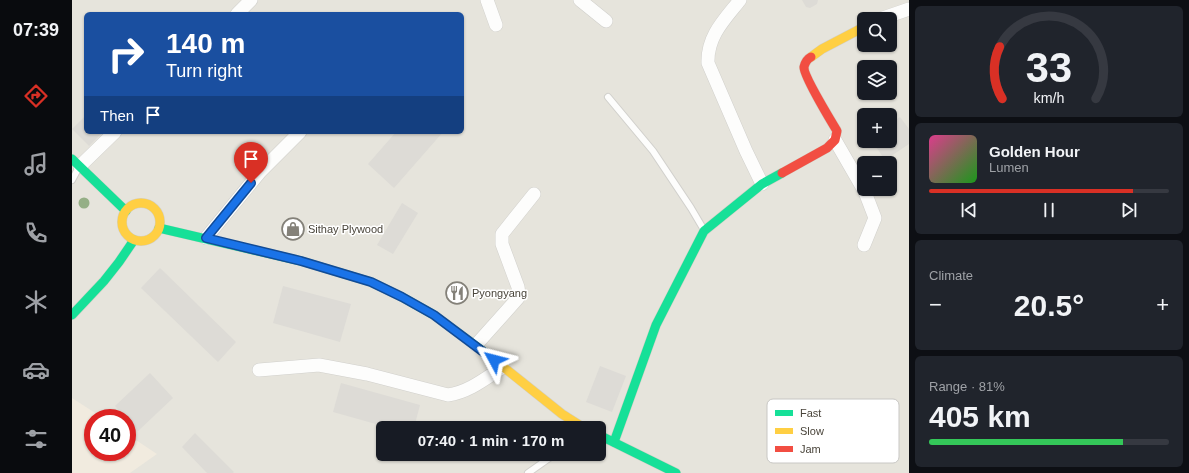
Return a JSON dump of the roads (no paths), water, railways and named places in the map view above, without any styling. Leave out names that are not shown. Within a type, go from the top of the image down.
[{"type":"street","points":[[239,12],[251,0]]},
{"type":"street","points":[[487,0],[496,25]]},
{"type":"street","points":[[580,0],[606,21]]},
{"type":"street","points":[[740,0],[715,32],[708,54],[708,63],[762,184]]},
{"type":"street","points":[[897,13],[909,9]]},
{"type":"street","points":[[614,442],[656,325],[704,231],[762,184],[827,148],[835,140],[837,131],[809,81],[804,68],[807,59],[822,49],[857,31]]},
{"type":"street","points":[[112,134],[76,163],[126,211]]},
{"type":"street","points":[[206,238],[260,172],[298,134]]},
{"type":"street","points":[[835,140],[865,192],[875,218],[864,245]]},
{"type":"street","points":[[476,346],[518,298],[518,287],[502,244],[502,234],[534,194]]},
{"type":"street","points":[[143,204],[149,206],[154,209],[158,215],[158,228],[156,233],[146,240],[134,240],[125,233],[122,228],[123,216],[130,206],[143,204]]},
{"type":"street","points":[[158,228],[301,261],[371,282],[434,315],[573,421]]},
{"type":"street","points":[[72,315],[104,281],[134,240]]},
{"type":"street","points":[[259,370],[319,365],[367,374],[448,395],[459,394],[470,389],[503,367]]},
{"type":"street","points":[[606,438],[676,473]]},
{"type":"lane","points":[[608,96],[653,151],[691,208],[704,231]]},
{"type":"lane","points":[[72,180],[76,163]]},
{"type":"lane","points":[[528,473],[545,461]]},
{"type":"place","name":"Sithay Plywood","points":[[293,229]]},
{"type":"place","name":"Pyongyang","points":[[457,293]]}]
